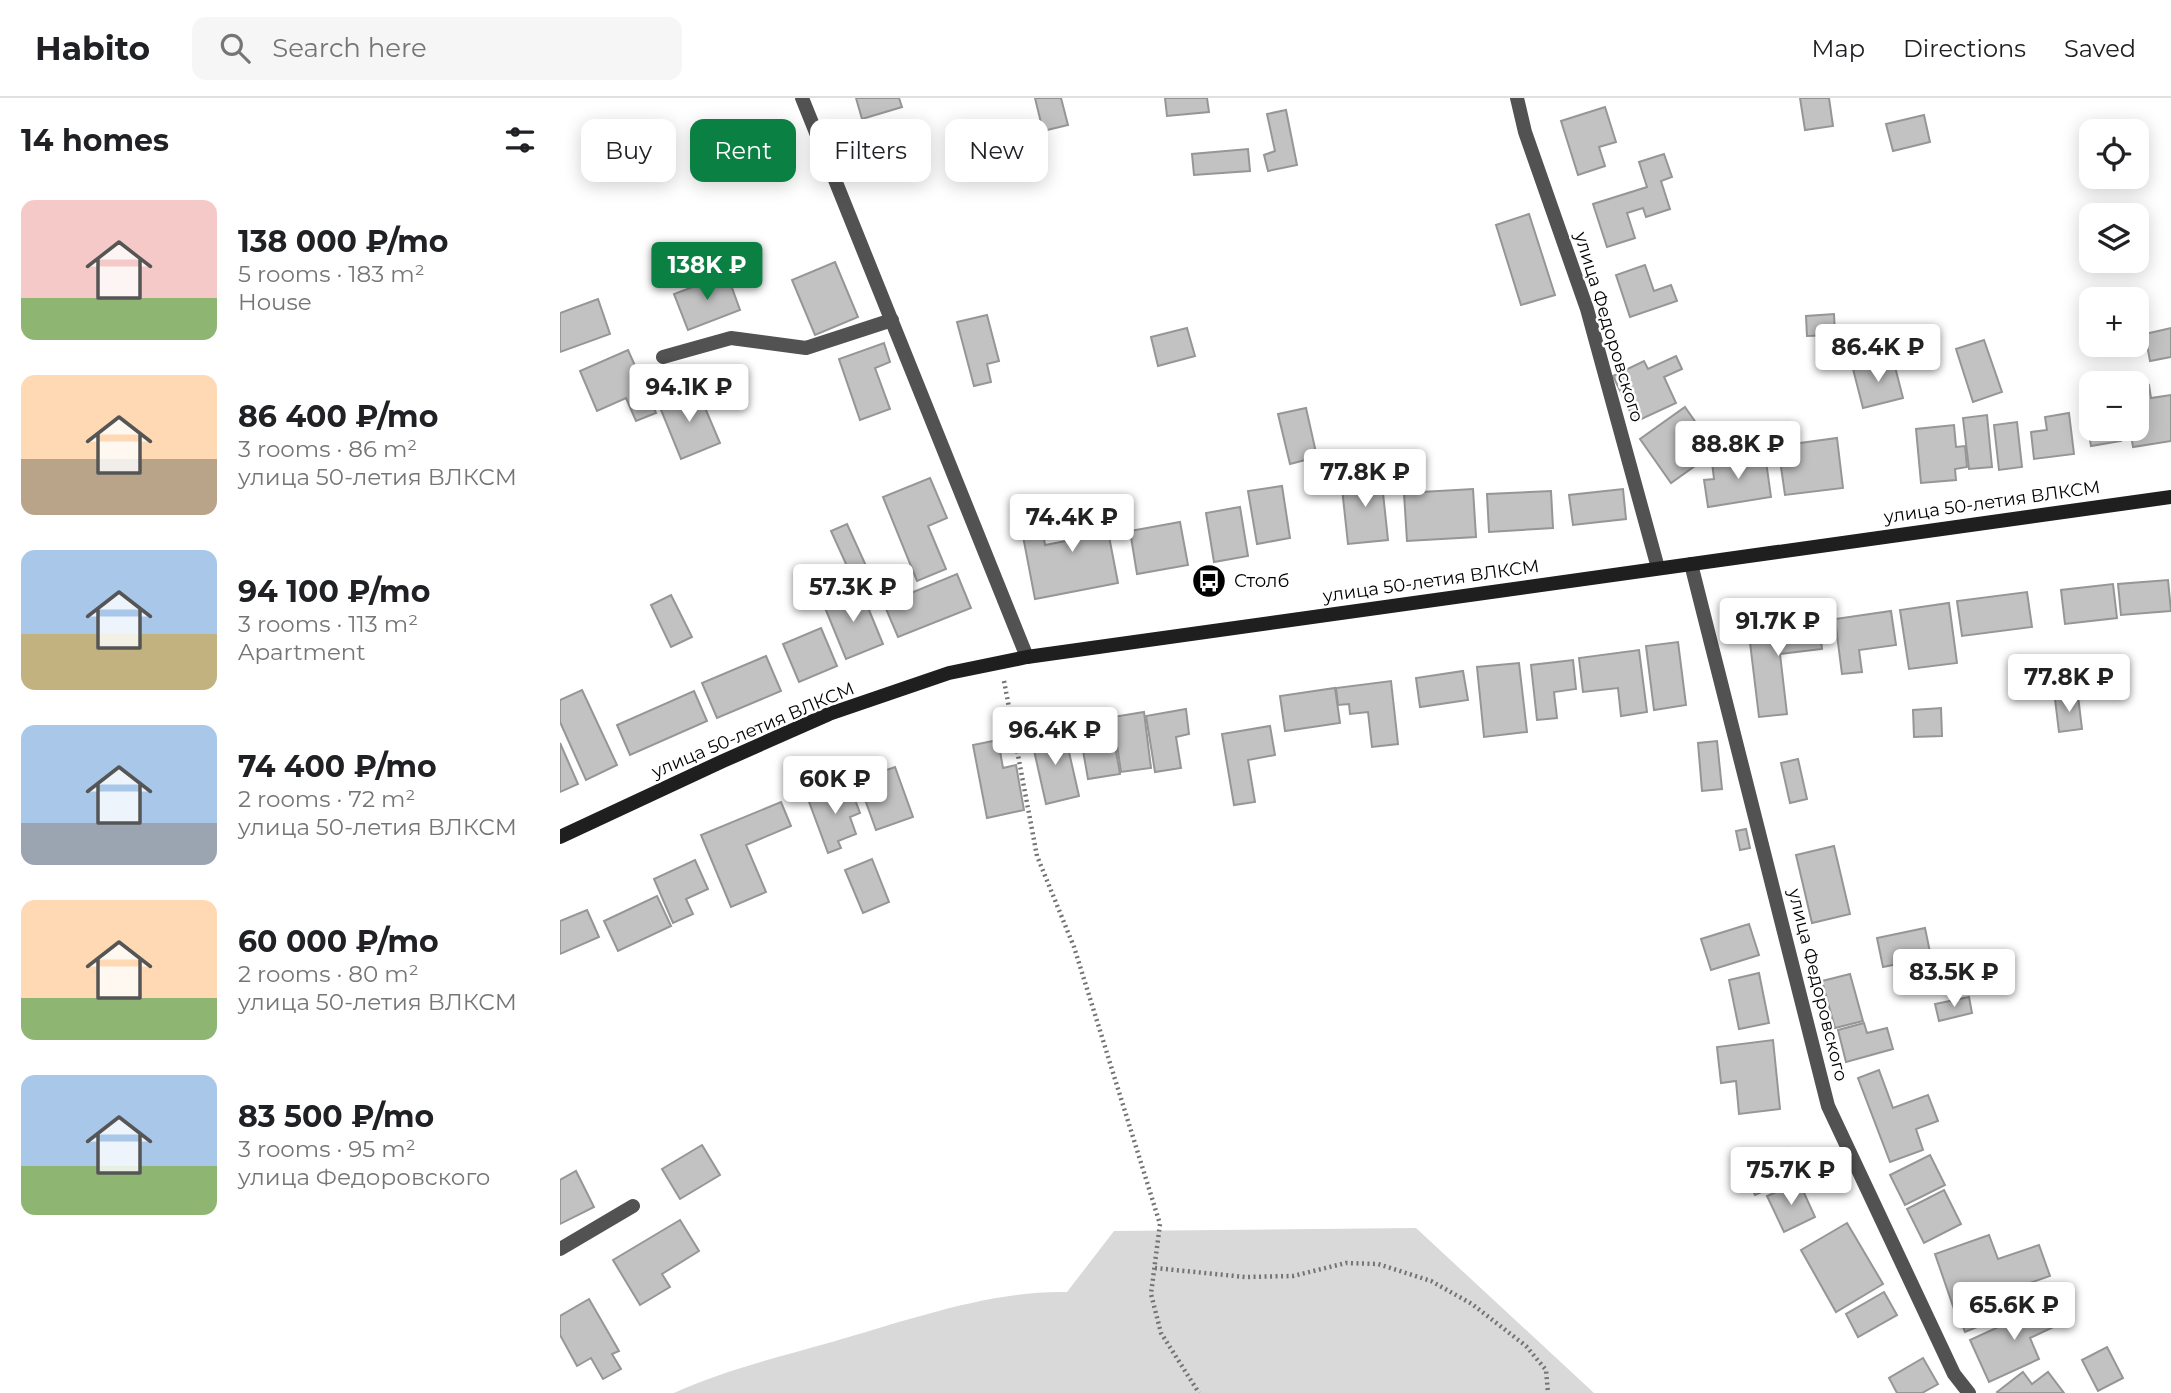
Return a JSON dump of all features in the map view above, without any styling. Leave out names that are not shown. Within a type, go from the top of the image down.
[{"type":"street","points":[[802,98],[1027,657]]},
{"type":"street","name":"улица Федоровского","points":[[1517,98],[1525,132],[1587,309],[1658,568]]},
{"type":"street","points":[[663,357],[731,338],[806,348],[891,320]]},
{"type":"street","name":"улица 50-летия ВЛКСМ","points":[[560,838],[829,714],[949,673],[1000,662],[2171,497]]},
{"type":"street","name":"улица Федоровского","points":[[1691,564],[1828,1106],[1954,1374],[1969,1393]]},
{"type":"street","points":[[560,1249],[633,1206]]},
{"type":"path","points":[[1000,662],[1037,856],[1074,947],[1160,1223],[1152,1294],[1161,1333],[1199,1393]]},
{"type":"path","points":[[1155,1268],[1245,1278],[1293,1276],[1346,1263],[1378,1264],[1431,1281],[1472,1304],[1526,1346],[1546,1370],[1548,1393]]},
{"type":"shaded area","points":[[1416,1228],[1594,1393],[674,1393],[752,1364],[948,1308],[1008,1296],[1067,1292],[1114,1231]]},
{"type":"building","points":[[856,98],[899,98],[902,107],[862,119]]},
{"type":"building","points":[[1035,98],[1061,98],[1068,125],[1048,130],[1048,119],[1040,119]]},
{"type":"building","points":[[1165,98],[1207,98],[1209,112],[1167,116]]},
{"type":"building","points":[[1800,98],[1829,98],[1833,126],[1805,130]]},
{"type":"building","points":[[1605,107],[1616,142],[1599,147],[1605,166],[1578,175],[1561,121]]},
{"type":"building","points":[[1286,110],[1297,165],[1268,171],[1264,155],[1275,151],[1267,114]]},
{"type":"building","points":[[1924,115],[1930,142],[1893,151],[1886,124]]},
{"type":"building","points":[[1248,149],[1250,171],[1194,175],[1192,154]]},
{"type":"building","points":[[1664,154],[1672,177],[1661,181],[1670,209],[1646,217],[1643,208],[1627,213],[1635,238],[1607,247],[1593,204],[1647,187],[1639,162]]},
{"type":"building","points":[[1529,214],[1555,295],[1521,305],[1496,225]]},
{"type":"building","points":[[835,262],[858,317],[815,335],[792,280]]},
{"type":"building","points":[[1645,265],[1654,291],[1671,285],[1677,301],[1630,317],[1616,275]]},
{"type":"building","points":[[727,274],[740,310],[688,330],[674,294]]},
{"type":"building","points":[[598,299],[610,334],[560,352],[560,313]]},
{"type":"building","points":[[1834,314],[1835,335],[1807,336],[1806,316]]},
{"type":"building","points":[[987,315],[999,361],[987,364],[991,382],[974,386],[957,322]]},
{"type":"building","points":[[1187,328],[1195,356],[1158,366],[1151,337]]},
{"type":"building","points":[[2171,328],[2171,357],[2150,361],[2149,333]]},
{"type":"building","points":[[1984,340],[2002,392],[1973,402],[1956,349]]},
{"type":"building","points":[[884,343],[890,362],[875,368],[890,409],[860,420],[839,359]]},
{"type":"building","points":[[628,350],[656,413],[636,421],[626,398],[597,411],[580,371]]},
{"type":"building","points":[[1676,356],[1682,369],[1664,377],[1676,403],[1635,422],[1613,376],[1644,361],[1648,369]]},
{"type":"building","points":[[1893,359],[1903,398],[1863,408],[1853,369]]},
{"type":"building","points":[[2149,385],[2151,398],[2171,395],[2171,441],[2133,447],[2132,441],[2149,441]]},
{"type":"building","points":[[697,389],[720,443],[681,459],[659,405]]},
{"type":"building","points":[[1685,407],[1708,440],[1696,447],[1699,463],[1671,483],[1640,439]]},
{"type":"building","points":[[1306,408],[1317,457],[1290,464],[1278,414]]},
{"type":"building","points":[[2069,413],[2074,454],[2034,459],[2031,432],[2047,430],[2045,417]]},
{"type":"building","points":[[1987,415],[1992,467],[1969,469],[1963,418]]},
{"type":"building","points":[[2017,422],[2022,467],[1999,470],[1994,425]]},
{"type":"building","points":[[1954,425],[1956,447],[1965,446],[1967,467],[1955,469],[1956,480],[1921,483],[1916,429]]},
{"type":"building","points":[[1837,438],[1843,488],[1785,495],[1778,446]]},
{"type":"building","points":[[2090,441],[2121,441],[2091,446]]},
{"type":"building","points":[[1765,454],[1771,497],[1708,507],[1704,480],[1714,479],[1712,462]]},
{"type":"building","points":[[1381,474],[1388,540],[1348,544],[1341,479]]},
{"type":"building","points":[[930,478],[947,518],[928,526],[946,569],[917,581],[883,497]]},
{"type":"building","points":[[1282,486],[1290,538],[1257,544],[1248,491]]},
{"type":"building","points":[[1473,489],[1476,537],[1407,541],[1404,493]]},
{"type":"building","points":[[1623,489],[1626,519],[1573,525],[1569,495]]},
{"type":"building","points":[[1551,491],[1553,528],[1489,532],[1487,494]]},
{"type":"building","points":[[1102,500],[1118,583],[1035,599],[1022,531],[1042,527],[1045,545],[1066,541],[1060,508]]},
{"type":"building","points":[[1240,507],[1248,556],[1214,562],[1206,513]]},
{"type":"building","points":[[1180,522],[1188,565],[1137,574],[1130,531]]},
{"type":"building","points":[[847,524],[867,568],[851,575],[831,531]]},
{"type":"building","points":[[957,574],[971,608],[898,637],[884,604]]},
{"type":"building","points":[[2168,580],[2171,611],[2121,615],[2118,584]]},
{"type":"building","points":[[2113,584],[2117,618],[2065,624],[2061,590]]},
{"type":"building","points":[[860,588],[883,644],[846,659],[823,603]]},
{"type":"building","points":[[2027,592],[2032,627],[1962,636],[1957,601]]},
{"type":"building","points":[[671,595],[692,637],[671,647],[651,605]]},
{"type":"building","points":[[1949,603],[1957,663],[1909,669],[1900,610]]},
{"type":"building","points":[[1891,611],[1896,645],[1859,650],[1862,672],[1842,674],[1835,619]]},
{"type":"building","points":[[1818,618],[1822,649],[1780,654],[1787,714],[1759,717],[1748,626]]},
{"type":"building","points":[[821,628],[837,666],[799,682],[783,644]]},
{"type":"building","points":[[1678,642],[1686,705],[1654,710],[1646,646]]},
{"type":"building","points":[[1639,650],[1647,712],[1621,716],[1618,688],[1583,692],[1579,658]]},
{"type":"building","points":[[766,656],[781,691],[717,718],[702,683]]},
{"type":"building","points":[[1573,660],[1576,689],[1554,692],[1557,718],[1537,720],[1531,665]]},
{"type":"building","points":[[1519,663],[1527,732],[1484,737],[1477,667]]},
{"type":"building","points":[[1463,671],[1468,700],[1420,707],[1416,678]]},
{"type":"building","points":[[1391,681],[1398,744],[1372,747],[1368,712],[1350,714],[1349,704],[1338,705],[1336,688]]},
{"type":"building","points":[[1335,688],[1340,723],[1285,731],[1280,696]]},
{"type":"building","points":[[582,690],[617,765],[586,780],[560,722],[560,700]]},
{"type":"building","points":[[694,691],[707,721],[630,755],[617,725]]},
{"type":"building","points":[[2078,696],[2082,729],[2059,732],[2055,699]]},
{"type":"building","points":[[1941,708],[1942,736],[1914,737],[1913,710]]},
{"type":"building","points":[[1186,709],[1189,734],[1176,737],[1181,768],[1155,772],[1146,716]]},
{"type":"building","points":[[1144,712],[1151,768],[1121,772],[1113,717]]},
{"type":"building","points":[[1110,717],[1120,774],[1088,779],[1078,722]]},
{"type":"building","points":[[1270,726],[1275,755],[1248,760],[1255,802],[1234,805],[1222,734]]},
{"type":"building","points":[[1064,730],[1079,796],[1046,804],[1031,737]]},
{"type":"building","points":[[998,740],[1003,768],[1016,765],[1024,810],[987,818],[973,745]]},
{"type":"building","points":[[1717,741],[1722,789],[1702,791],[1698,743]]},
{"type":"building","points":[[560,743],[578,784],[560,792]]},
{"type":"building","points":[[1798,759],[1807,799],[1790,803],[1781,763]]},
{"type":"building","points":[[895,767],[913,817],[876,830],[858,780]]},
{"type":"building","points":[[849,784],[860,813],[850,817],[856,834],[838,841],[841,848],[828,853],[808,799]]},
{"type":"building","points":[[781,802],[791,826],[746,845],[766,892],[731,907],[701,835]]},
{"type":"building","points":[[1746,829],[1750,848],[1740,850],[1736,831]]},
{"type":"building","points":[[1834,846],[1850,914],[1812,923],[1796,855]]},
{"type":"building","points":[[872,859],[889,902],[863,913],[845,870]]},
{"type":"building","points":[[695,860],[708,889],[686,899],[693,914],[673,923],[654,879]]},
{"type":"building","points":[[657,896],[671,926],[618,951],[604,921]]},
{"type":"building","points":[[587,910],[599,937],[560,954],[560,921]]},
{"type":"building","points":[[1749,924],[1759,955],[1711,970],[1701,939]]},
{"type":"building","points":[[1925,928],[1931,957],[1883,967],[1877,938]]},
{"type":"building","points":[[1759,973],[1769,1023],[1739,1029],[1729,980]]},
{"type":"building","points":[[1850,974],[1863,1021],[1835,1028],[1822,981]]},
{"type":"building","points":[[1969,997],[1972,1013],[1939,1021],[1935,1004]]},
{"type":"building","points":[[1864,1023],[1867,1033],[1887,1028],[1893,1049],[1846,1062],[1838,1030]]},
{"type":"building","points":[[1773,1040],[1780,1109],[1739,1114],[1736,1081],[1721,1083],[1717,1047]]},
{"type":"building","points":[[1879,1070],[1893,1108],[1928,1095],[1938,1121],[1916,1129],[1923,1150],[1890,1162],[1858,1078]]},
{"type":"building","points":[[702,1145],[720,1175],[680,1199],[662,1169]]},
{"type":"building","points":[[1788,1148],[1800,1175],[1755,1195],[1742,1168]]},
{"type":"building","points":[[1930,1155],[1945,1185],[1905,1205],[1890,1175]]},
{"type":"building","points":[[576,1171],[594,1207],[560,1224],[560,1180]]},
{"type":"building","points":[[1799,1182],[1815,1217],[1784,1232],[1767,1196]]},
{"type":"building","points":[[1944,1190],[1961,1224],[1924,1243],[1907,1209]]},
{"type":"building","points":[[680,1220],[699,1251],[662,1274],[670,1287],[640,1305],[613,1260]]},
{"type":"building","points":[[1847,1223],[1883,1284],[1836,1312],[1801,1250]]},
{"type":"building","points":[[1989,1235],[1998,1259],[2039,1245],[2050,1276],[1954,1309],[1935,1254]]},
{"type":"building","points":[[1884,1292],[1897,1315],[1858,1337],[1846,1314]]},
{"type":"building","points":[[1996,1296],[2004,1316],[1965,1332],[1957,1311]]},
{"type":"building","points":[[589,1299],[619,1351],[612,1354],[621,1369],[603,1379],[591,1358],[577,1366],[560,1335],[560,1316]]},
{"type":"building","points":[[2055,1301],[2064,1322],[2030,1338],[2039,1359],[1989,1382],[1970,1340]]},
{"type":"building","points":[[2107,1347],[2123,1378],[2098,1391],[2082,1360]]},
{"type":"building","points":[[1923,1358],[1938,1384],[1922,1393],[1897,1393],[1889,1378]]},
{"type":"building","points":[[2023,1372],[2032,1384],[2048,1372],[2064,1393],[1997,1392]]},
{"type":"place","name":"Столб","points":[[1209,581]]}]
